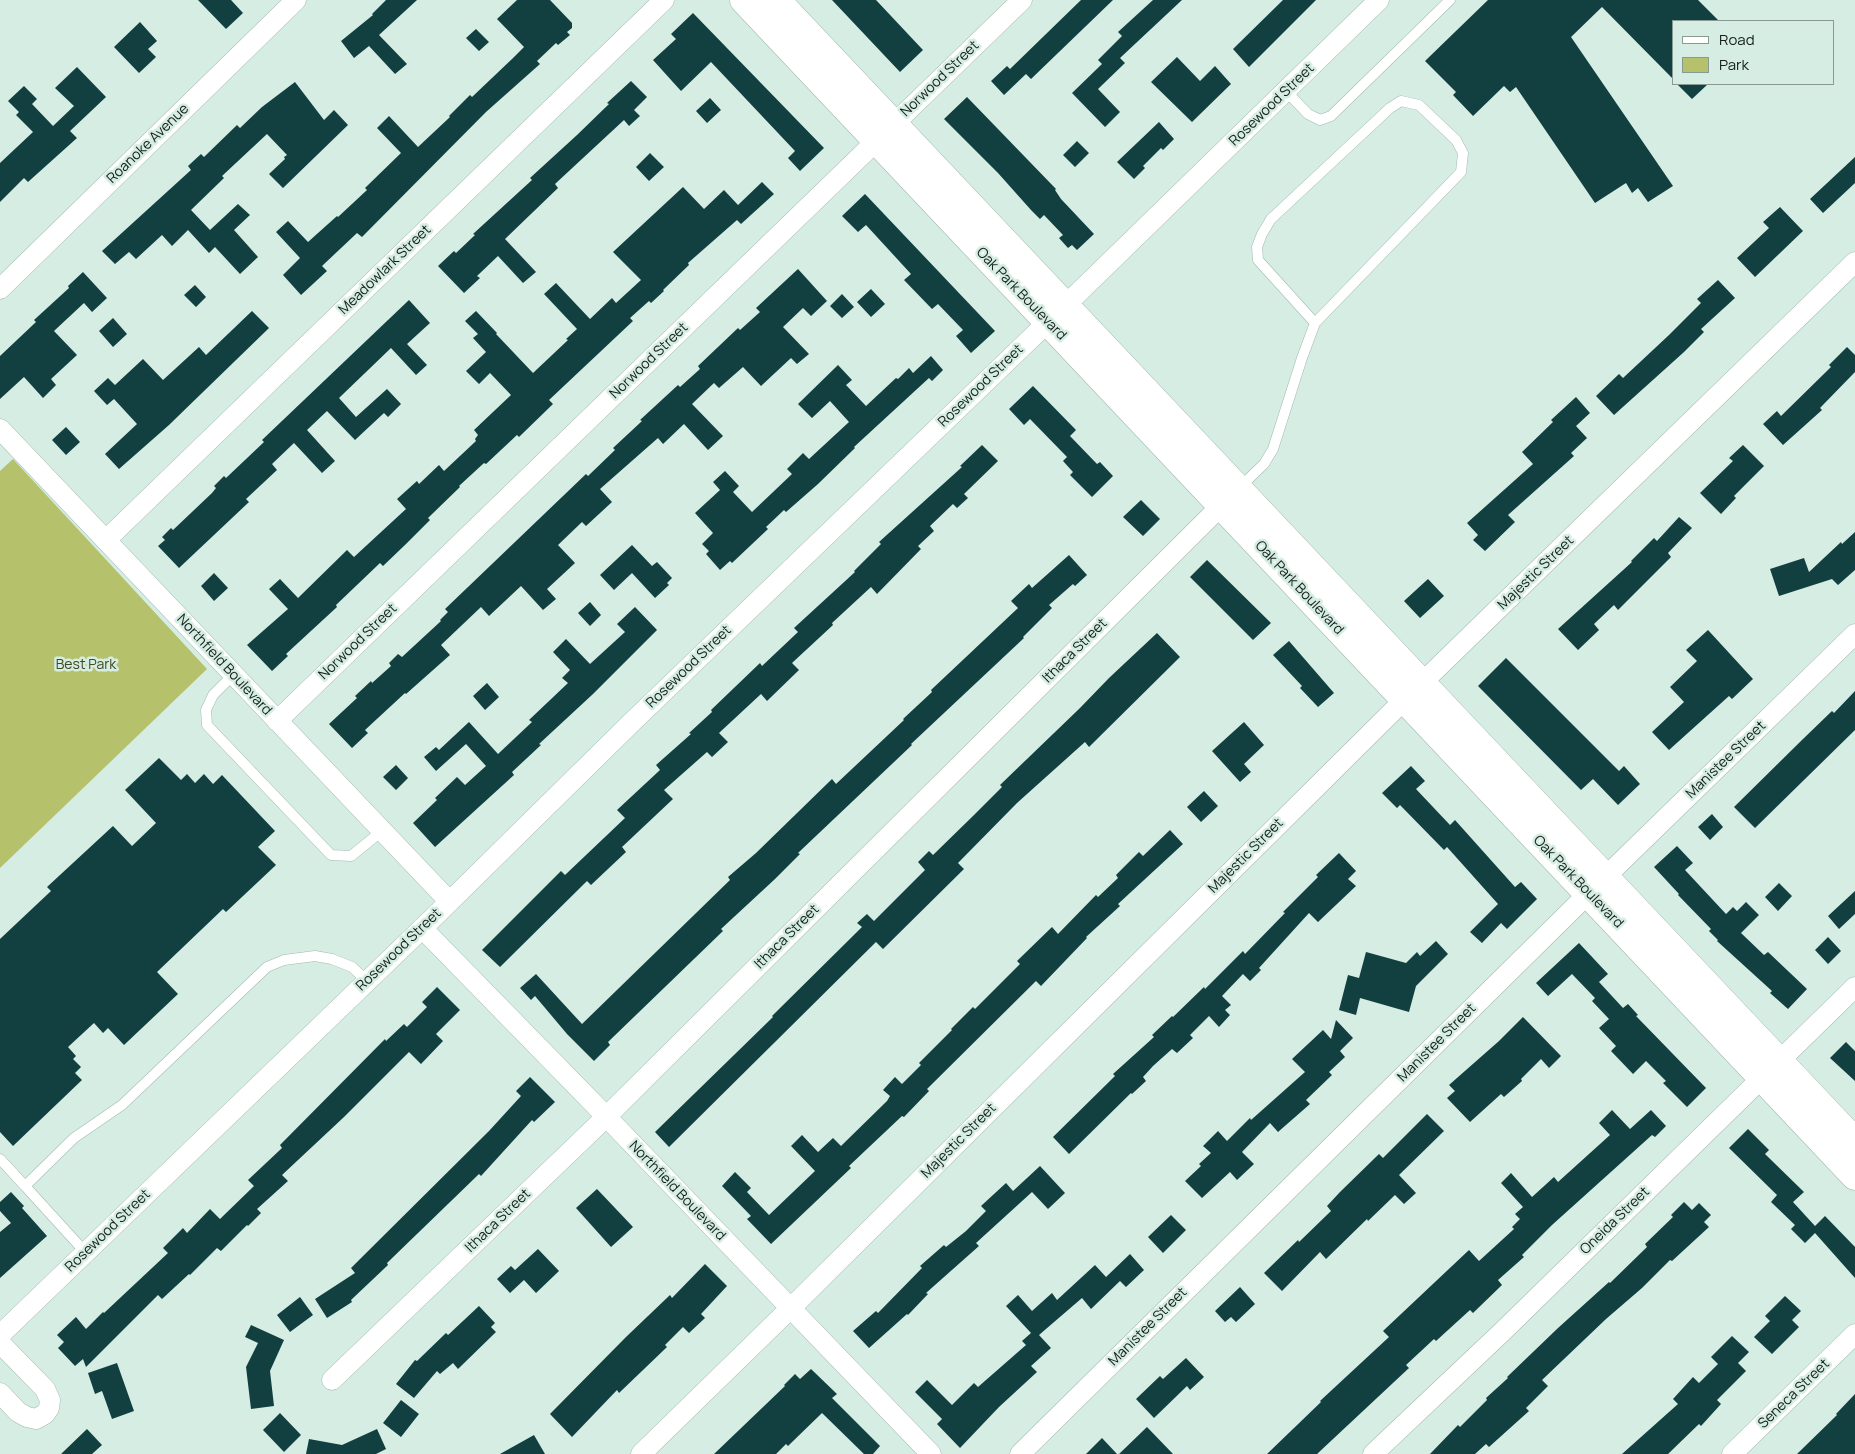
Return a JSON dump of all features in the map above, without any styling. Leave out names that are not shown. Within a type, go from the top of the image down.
[{"type":"street","name":"Meadowlark Street","points":[[106,540],[664,0]]},
{"type":"street","name":"Oak Park Boulevard","points":[[744,0],[885,133],[1597,886],[1770,1070],[1855,1176]]},
{"type":"street","name":"Oak Park Boulevard","points":[[776,0],[885,133]]},
{"type":"street","name":"Norwood Street","points":[[277,721],[1022,0]]},
{"type":"street","name":"Rosewood Street","points":[[0,1336],[1379,0]]},
{"type":"street","name":"Roanoke Avenue","points":[[0,289],[289,2]]},
{"type":"street","name":"Majestic Street","points":[[642,1454],[1413,692],[1855,262]]},
{"type":"street","name":"Northfield Boulevard","points":[[0,429],[449,901]]},
{"type":"street","name":"Ithaca Street","points":[[332,1380],[606,1117],[1230,498]]},
{"type":"street","name":"Manistee Street","points":[[1020,1454],[1855,634]]},
{"type":"street","name":"Northfield Boulevard","points":[[422,928],[930,1454]]},
{"type":"street","name":"Oneida Street","points":[[1373,1454],[1509,1325],[1855,987]]},
{"type":"street","name":"Oak Park Boulevard","points":[[1770,1070],[1855,1142]]},
{"type":"street","name":"Seneca Street","points":[[1732,1454],[1855,1334]]},
{"type":"street","points":[[0,1336],[45,1388],[50,1400],[49,1408],[45,1414],[36,1419],[27,1417],[18,1412],[0,1394]]},
{"type":"lane","points":[[1286,91],[1308,114],[1320,120],[1331,116],[1450,0]]},
{"type":"lane","points":[[1230,498],[1264,464],[1273,448],[1315,324],[1460,172],[1462,153],[1456,140],[1419,105],[1401,101],[1390,108],[1272,219],[1262,234],[1258,247],[1258,260],[1315,324]]},
{"type":"lane","points":[[233,675],[214,695],[206,710],[206,725],[331,856],[351,856],[382,831]]},
{"type":"lane","points":[[25,1186],[74,1138],[122,1105],[267,968],[284,960],[315,956],[332,959],[352,967],[367,981]]},
{"type":"lane","points":[[0,1159],[86,1253]]},
{"type":"green space","name":"Best Park","points":[[13,459],[207,669],[0,868],[0,471]]},
{"type":"building","points":[[198,0],[231,0],[243,13],[226,29]]},
{"type":"building","points":[[386,0],[417,0],[379,35],[407,64],[395,74],[369,46],[354,58],[341,41],[373,15]]},
{"type":"building","points":[[517,0],[550,0],[572,23],[572,28],[567,32],[570,35],[558,45],[556,43],[537,61],[540,64],[486,112],[362,237],[357,233],[322,266],[327,271],[301,295],[283,275],[300,258],[276,232],[288,221],[308,242],[367,190],[365,188],[401,153],[377,128],[389,116],[418,147],[470,95],[472,97],[512,59],[524,47],[497,19]]},
{"type":"building","points":[[832,0],[876,0],[923,50],[900,72]]},
{"type":"building","points":[[1081,0],[1113,0],[1031,79],[1026,74],[1004,95],[991,81],[1007,66],[1010,69]]},
{"type":"building","points":[[1153,0],[1182,0],[1120,58],[1125,63],[1098,89],[1120,112],[1105,127],[1072,93],[1102,64],[1098,60],[1122,36],[1118,32]]},
{"type":"building","points":[[1283,0],[1316,0],[1249,67],[1233,49]]},
{"type":"building","points":[[1488,0],[1698,0],[1718,20],[1672,20],[1672,78],[1602,7],[1571,37],[1673,186],[1648,202],[1638,188],[1632,193],[1626,183],[1595,203],[1516,87],[1510,92],[1504,86],[1473,116],[1453,95],[1456,92],[1425,61]]},
{"type":"building","points":[[693,13],[824,148],[800,171],[788,158],[795,151],[711,62],[681,91],[653,60],[676,39],[671,34]]},
{"type":"building","points":[[140,22],[157,41],[148,49],[156,57],[139,73],[114,47]]},
{"type":"building","points":[[476,29],[489,42],[479,51],[466,38]]},
{"type":"building","points":[[1177,57],[1200,81],[1215,66],[1231,84],[1192,122],[1151,82]]},
{"type":"building","points":[[77,67],[106,97],[70,131],[77,138],[28,182],[24,178],[0,202],[0,163],[33,132],[16,115],[19,112],[8,101],[24,86],[37,99],[32,104],[53,126],[74,106],[55,88]]},
{"type":"building","points":[[631,81],[647,97],[634,110],[640,116],[629,126],[624,120],[555,184],[558,188],[505,239],[536,272],[523,283],[498,256],[477,276],[480,278],[464,293],[438,266],[454,251],[456,253],[475,235],[473,234],[532,180],[530,178],[577,135]]},
{"type":"building","points":[[295,82],[324,120],[334,110],[348,125],[283,188],[269,174],[287,155],[267,134],[222,176],[224,178],[191,210],[210,230],[238,204],[250,215],[234,230],[258,257],[240,274],[215,247],[209,253],[188,230],[172,246],[162,235],[136,259],[129,252],[115,264],[102,251],[191,170],[188,166],[201,154],[204,157],[237,125],[240,128],[262,107]]},
{"type":"building","points":[[1678,85],[1707,85],[1692,99]]},
{"type":"building","points":[[967,97],[1056,189],[1061,199],[1094,234],[1077,250],[1072,245],[1068,248],[1059,238],[1063,235],[1044,215],[1040,219],[998,173],[944,119]]},
{"type":"building","points":[[710,98],[721,110],[707,123],[696,111]]},
{"type":"building","points":[[1159,122],[1174,139],[1163,150],[1161,148],[1143,166],[1145,168],[1134,179],[1117,162]]},
{"type":"building","points":[[1077,141],[1089,153],[1075,167],[1063,155]]},
{"type":"building","points":[[650,153],[664,167],[649,181],[636,167]]},
{"type":"building","points":[[1855,157],[1855,183],[1823,213],[1810,199]]},
{"type":"building","points":[[762,182],[774,194],[741,224],[737,220],[688,263],[689,265],[651,303],[649,301],[630,318],[633,321],[549,400],[553,404],[519,437],[517,435],[459,486],[428,518],[430,520],[406,544],[383,566],[380,563],[336,605],[337,607],[286,654],[288,656],[272,671],[247,645],[288,609],[269,589],[280,579],[298,598],[347,550],[354,557],[406,509],[397,499],[417,481],[419,484],[439,465],[444,471],[476,441],[475,439],[478,435],[474,430],[511,395],[490,373],[479,384],[466,371],[486,352],[473,338],[478,334],[465,321],[476,311],[533,373],[577,329],[544,294],[556,283],[590,319],[612,298],[616,303],[641,280],[613,252],[683,187],[704,209],[724,190],[738,205]]},
{"type":"building","points":[[865,194],[995,331],[971,353],[956,336],[963,330],[938,304],[932,309],[904,280],[911,274],[866,225],[858,232],[842,216]]},
{"type":"building","points":[[1780,207],[1803,231],[1755,277],[1737,258],[1769,228],[1763,222]]},
{"type":"building","points":[[798,269],[827,301],[811,316],[803,308],[783,327],[809,354],[797,364],[791,358],[761,386],[743,367],[719,388],[714,383],[692,404],[723,436],[708,450],[684,424],[663,444],[658,438],[600,489],[612,502],[586,526],[582,522],[558,545],[575,563],[547,589],[556,599],[543,610],[521,586],[489,616],[481,607],[441,645],[450,655],[365,730],[368,733],[352,748],[329,724],[357,698],[355,696],[391,666],[389,663],[398,654],[402,657],[441,621],[448,612],[445,609],[586,474],[588,476],[615,450],[613,448],[642,421],[640,420],[678,385],[680,387],[700,369],[698,366],[738,328],[740,330],[760,312],[756,308]]},
{"type":"building","points":[[83,272],[107,298],[92,312],[84,303],[54,331],[77,355],[51,379],[56,385],[43,398],[24,377],[0,399],[0,356],[36,322],[34,320],[69,288],[68,286]]},
{"type":"building","points":[[1718,280],[1735,298],[1701,329],[1704,332],[1684,352],[1614,415],[1596,396],[1619,374],[1623,378],[1669,335],[1701,303],[1697,299]]},
{"type":"building","points":[[195,285],[206,297],[196,307],[184,295]]},
{"type":"building","points":[[871,289],[885,304],[871,317],[857,302]]},
{"type":"building","points":[[842,294],[854,307],[842,318],[830,306]]},
{"type":"building","points":[[409,300],[430,323],[407,344],[427,365],[416,375],[391,348],[339,398],[356,417],[387,389],[401,404],[388,417],[384,413],[355,440],[327,411],[307,430],[335,461],[322,473],[294,443],[272,464],[277,470],[246,499],[249,502],[179,568],[158,546],[165,540],[162,537],[171,528],[173,530],[212,493],[216,488],[214,486],[224,476],[226,478],[264,442],[262,440]]},
{"type":"building","points":[[252,311],[269,328],[169,425],[119,469],[105,454],[137,424],[114,399],[107,405],[94,391],[108,378],[115,385],[143,359],[163,380],[199,347],[206,355]]},
{"type":"building","points":[[113,318],[127,334],[113,347],[99,331]]},
{"type":"building","points":[[1847,347],[1855,355],[1855,372],[1820,408],[1822,410],[1783,445],[1763,424],[1777,411],[1781,416],[1831,367],[1829,365]]},
{"type":"building","points":[[931,356],[943,370],[932,381],[929,378],[854,447],[818,484],[786,512],[784,510],[766,527],[768,529],[732,563],[730,561],[720,570],[706,554],[709,551],[702,544],[713,533],[695,513],[720,490],[713,482],[725,471],[739,486],[733,492],[752,512],[792,474],[787,469],[803,453],[809,459],[849,422],[830,401],[812,418],[798,404],[838,365],[852,380],[846,385],[866,406],[909,368],[913,373]]},
{"type":"building","points":[[1033,386],[1076,430],[1070,436],[1097,464],[1100,462],[1113,476],[1092,497],[1070,475],[1073,472],[1063,461],[1067,457],[1030,419],[1024,425],[1009,409]]},
{"type":"building","points":[[1576,397],[1590,413],[1576,426],[1587,438],[1571,453],[1574,456],[1508,515],[1515,522],[1485,551],[1473,540],[1478,535],[1467,523],[1533,464],[1522,452],[1553,422],[1551,420]]},
{"type":"building","points":[[66,427],[80,442],[66,455],[52,440]]},
{"type":"building","points":[[982,445],[998,461],[964,494],[968,498],[957,508],[953,504],[930,526],[934,531],[918,546],[921,549],[877,594],[871,587],[792,663],[799,670],[767,701],[761,694],[719,733],[728,742],[712,757],[707,752],[664,790],[673,799],[622,847],[626,852],[591,885],[587,881],[500,967],[482,950],[561,871],[565,875],[625,818],[617,810],[660,770],[656,765],[691,734],[689,733],[712,712],[711,710],[760,663],[762,666],[798,632],[794,628],[855,572],[881,544],[879,542],[962,467],[960,466]]},
{"type":"building","points":[[1743,445],[1764,466],[1734,496],[1736,498],[1721,514],[1700,493],[1733,461],[1729,458]]},
{"type":"building","points":[[1141,500],[1160,519],[1143,536],[1123,517]]},
{"type":"building","points":[[1679,517],[1692,528],[1668,553],[1671,557],[1618,610],[1614,605],[1594,624],[1599,630],[1578,650],[1558,629],[1632,562],[1654,538],[1657,541]]},
{"type":"building","points":[[1855,532],[1855,570],[1838,585],[1832,579],[1779,596],[1770,569],[1804,558],[1809,572],[1841,542],[1842,544]]},
{"type":"building","points":[[632,545],[652,566],[657,562],[672,578],[667,583],[669,585],[655,598],[632,573],[614,590],[600,575]]},
{"type":"building","points":[[1069,555],[1087,575],[1075,586],[1073,584],[1049,605],[1052,608],[1024,638],[798,853],[800,854],[775,879],[721,929],[723,931],[608,1042],[610,1045],[594,1061],[567,1034],[535,996],[531,1000],[520,988],[536,974],[582,1024],[730,880],[728,877],[756,853],[832,779],[836,784],[904,720],[932,692],[931,690],[1018,608],[1011,601],[1029,584],[1032,588]]},
{"type":"building","points":[[1207,560],[1271,623],[1253,640],[1190,577]]},
{"type":"building","points":[[214,573],[228,588],[214,601],[201,586]]},
{"type":"building","points":[[1428,579],[1444,596],[1420,618],[1404,601]]},
{"type":"building","points":[[590,602],[601,615],[590,626],[578,613]]},
{"type":"building","points":[[635,607],[657,630],[593,694],[539,744],[541,745],[512,772],[514,775],[435,847],[413,823],[457,777],[465,785],[486,766],[466,744],[436,771],[424,757],[436,747],[439,750],[469,722],[498,754],[532,722],[529,720],[568,683],[562,678],[570,670],[553,652],[566,639],[590,664],[625,632],[617,624]]},
{"type":"building","points":[[1708,630],[1753,679],[1732,699],[1729,696],[1669,750],[1652,732],[1684,702],[1670,687],[1697,661],[1686,650]]},
{"type":"building","points":[[1157,633],[1180,657],[1089,747],[1085,742],[1017,803],[958,863],[964,869],[883,949],[876,942],[669,1147],[655,1132],[862,927],[857,923],[867,914],[874,921],[925,870],[918,862],[929,851],[933,855],[1002,787],[1000,785]]},
{"type":"building","points":[[1289,641],[1334,693],[1318,707],[1300,688],[1302,686],[1273,655]]},
{"type":"building","points":[[1506,658],[1619,771],[1624,766],[1640,784],[1618,805],[1593,779],[1581,790],[1478,686]]},
{"type":"building","points":[[487,683],[499,697],[485,710],[473,696]]},
{"type":"building","points":[[1855,691],[1855,730],[1755,828],[1734,807]]},
{"type":"building","points":[[1244,722],[1264,745],[1244,764],[1251,772],[1240,782],[1212,751]]},
{"type":"building","points":[[159,758],[181,780],[187,774],[195,783],[204,774],[213,784],[222,775],[275,831],[258,847],[276,865],[226,912],[223,909],[157,972],[178,994],[124,1045],[108,1028],[103,1033],[94,1023],[68,1047],[76,1056],[73,1059],[81,1067],[75,1073],[82,1080],[13,1146],[0,1132],[0,939],[51,891],[47,887],[113,826],[132,846],[156,823],[125,790]]},
{"type":"building","points":[[396,765],[408,778],[396,790],[383,777]]},
{"type":"building","points":[[1411,766],[1425,781],[1416,789],[1450,825],[1455,820],[1515,887],[1521,882],[1537,899],[1507,929],[1501,923],[1482,943],[1470,932],[1498,904],[1447,847],[1444,850],[1400,805],[1397,808],[1382,793]]},
{"type":"building","points":[[1204,791],[1218,806],[1201,822],[1187,807]]},
{"type":"building","points":[[1712,814],[1723,827],[1710,840],[1698,827]]},
{"type":"building","points":[[1170,830],[1183,844],[1118,904],[1120,906],[1086,937],[1041,986],[1036,981],[927,1089],[929,1091],[904,1117],[902,1116],[849,1166],[851,1168],[771,1244],[747,1219],[751,1216],[722,1186],[735,1172],[751,1188],[747,1192],[769,1215],[815,1171],[791,1146],[802,1135],[818,1152],[833,1138],[841,1146],[887,1101],[890,1096],[883,1090],[895,1077],[902,1084],[921,1065],[919,1063],[951,1029],[973,1007],[975,1009],[1020,964],[1017,961],[1052,927],[1058,934],[1096,895],[1098,897],[1118,878],[1116,875],[1139,852],[1143,856]]},
{"type":"building","points":[[1677,846],[1693,863],[1685,870],[1726,914],[1733,907],[1737,911],[1746,902],[1759,915],[1741,933],[1764,955],[1768,952],[1807,989],[1788,1009],[1770,993],[1772,991],[1717,941],[1709,931],[1711,929],[1654,867]]},
{"type":"building","points":[[1339,853],[1356,871],[1348,879],[1356,886],[1318,922],[1309,913],[1259,968],[1261,970],[1250,981],[1243,974],[1222,996],[1231,1005],[1225,1010],[1230,1015],[1219,1027],[1209,1016],[1190,1035],[1193,1038],[1177,1053],[1172,1049],[1153,1066],[1143,1077],[1146,1081],[1131,1093],[1069,1154],[1053,1137],[1115,1076],[1113,1074],[1154,1037],[1152,1035],[1204,987],[1205,989],[1243,951],[1245,954],[1318,877],[1316,875]]},
{"type":"building","points":[[1779,883],[1792,896],[1778,911],[1765,897]]},
{"type":"building","points":[[1855,891],[1855,914],[1839,929],[1828,916]]},
{"type":"building","points":[[1828,937],[1841,951],[1828,964],[1815,950]]},
{"type":"building","points":[[1436,941],[1448,954],[1416,986],[1409,1012],[1360,998],[1356,1015],[1339,1010],[1348,975],[1359,978],[1366,952],[1406,963],[1417,952],[1420,956]]},
{"type":"building","points":[[1579,943],[1608,974],[1599,982],[1623,1008],[1628,1004],[1638,1015],[1636,1016],[1706,1088],[1687,1107],[1663,1083],[1666,1081],[1646,1061],[1633,1074],[1611,1051],[1616,1046],[1599,1028],[1609,1019],[1592,1001],[1595,998],[1572,974],[1548,996],[1536,983]]},
{"type":"building","points":[[437,987],[460,1010],[436,1034],[443,1041],[421,1064],[409,1052],[282,1175],[288,1181],[257,1209],[261,1213],[248,1226],[221,1251],[217,1248],[162,1299],[158,1295],[86,1367],[83,1359],[75,1366],[58,1348],[64,1342],[57,1335],[76,1317],[86,1329],[168,1253],[163,1248],[183,1228],[187,1233],[210,1209],[220,1219],[254,1186],[248,1180],[282,1148],[280,1145],[385,1039],[386,1041],[404,1024],[407,1027],[427,1007],[422,1002]]},
{"type":"building","points":[[1523,1017],[1561,1056],[1549,1068],[1541,1059],[1521,1079],[1522,1081],[1504,1097],[1501,1094],[1470,1122],[1447,1098],[1455,1091],[1449,1085]]},
{"type":"building","points":[[1336,1020],[1353,1038],[1340,1051],[1345,1057],[1329,1072],[1332,1075],[1306,1100],[1310,1104],[1278,1132],[1270,1123],[1242,1152],[1254,1164],[1237,1180],[1230,1172],[1202,1198],[1185,1181],[1201,1166],[1199,1164],[1211,1153],[1203,1146],[1218,1131],[1227,1141],[1250,1118],[1251,1120],[1305,1072],[1292,1059],[1323,1030],[1331,1039]]},
{"type":"building","points":[[1846,1042],[1855,1051],[1855,1081],[1830,1058]]},
{"type":"building","points":[[530,1077],[555,1102],[534,1122],[532,1120],[481,1176],[479,1174],[387,1263],[388,1265],[351,1300],[352,1302],[327,1318],[315,1299],[355,1273],[351,1268],[489,1131],[521,1096],[516,1091]]},
{"type":"building","points":[[1612,1110],[1630,1129],[1651,1110],[1666,1126],[1655,1137],[1652,1135],[1552,1225],[1522,1255],[1524,1257],[1498,1280],[1502,1285],[1473,1313],[1470,1310],[1436,1341],[1434,1339],[1406,1365],[1409,1368],[1317,1454],[1267,1454],[1320,1401],[1389,1337],[1383,1331],[1469,1250],[1479,1261],[1514,1229],[1512,1227],[1520,1219],[1515,1214],[1523,1207],[1501,1183],[1511,1173],[1532,1197],[1554,1177],[1558,1182],[1610,1135],[1599,1123]]},
{"type":"building","points":[[1427,1114],[1444,1131],[1399,1175],[1416,1193],[1404,1204],[1395,1195],[1326,1259],[1320,1252],[1282,1291],[1264,1273],[1331,1211],[1327,1206],[1340,1192],[1379,1154],[1383,1158]]},
{"type":"building","points":[[1748,1129],[1769,1150],[1765,1154],[1804,1192],[1793,1202],[1815,1226],[1825,1216],[1855,1247],[1855,1278],[1815,1233],[1805,1243],[1791,1229],[1795,1225],[1771,1202],[1777,1195],[1729,1148]]},
{"type":"building","points":[[1040,1166],[1065,1193],[1048,1209],[1032,1192],[976,1243],[979,1246],[926,1293],[928,1294],[908,1315],[869,1348],[853,1331],[876,1311],[878,1313],[922,1268],[920,1266],[944,1245],[946,1247],[966,1231],[986,1211],[981,1206],[1006,1183],[1013,1191]]},
{"type":"building","points":[[597,1189],[633,1227],[611,1247],[576,1208]]},
{"type":"building","points":[[11,1192],[24,1206],[22,1208],[47,1236],[0,1278],[0,1232],[11,1223],[0,1211],[0,1202]]},
{"type":"building","points":[[1684,1202],[1692,1210],[1699,1203],[1711,1215],[1704,1222],[1709,1227],[1672,1261],[1670,1260],[1542,1380],[1548,1386],[1526,1408],[1529,1411],[1489,1447],[1486,1444],[1475,1454],[1430,1454],[1458,1425],[1460,1427],[1487,1400],[1486,1398],[1558,1328],[1610,1283],[1647,1247],[1645,1244],[1673,1217],[1671,1215]]},
{"type":"building","points":[[1171,1215],[1186,1230],[1163,1253],[1148,1237]]},
{"type":"building","points":[[538,1249],[559,1271],[536,1293],[524,1280],[510,1293],[497,1279],[511,1266],[515,1270]]},
{"type":"building","points":[[1130,1254],[1144,1270],[1126,1287],[1120,1281],[1091,1309],[1082,1298],[1039,1335],[1051,1348],[1031,1366],[1037,1372],[999,1407],[960,1448],[937,1424],[942,1419],[915,1392],[927,1380],[952,1405],[974,1383],[978,1387],[1026,1345],[1022,1341],[1031,1333],[1006,1306],[1018,1295],[1032,1311],[1052,1293],[1057,1300],[1095,1265],[1106,1277]]},
{"type":"building","points":[[705,1264],[727,1286],[701,1314],[705,1318],[689,1333],[683,1327],[665,1345],[667,1347],[619,1393],[617,1390],[572,1437],[550,1414],[626,1337],[670,1295],[672,1298]]},
{"type":"building","points":[[1240,1287],[1255,1304],[1236,1322],[1231,1317],[1225,1322],[1215,1311]]},
{"type":"building","points":[[1785,1296],[1801,1311],[1792,1320],[1799,1327],[1772,1354],[1754,1337],[1770,1321],[1765,1316]]},
{"type":"building","points":[[300,1297],[313,1315],[290,1332],[277,1315]]},
{"type":"building","points":[[479,1306],[495,1323],[491,1327],[496,1332],[458,1369],[453,1363],[440,1374],[437,1371],[414,1398],[396,1384],[415,1360],[417,1361],[446,1333],[448,1335]]},
{"type":"building","points":[[251,1325],[284,1340],[270,1371],[274,1406],[251,1409],[246,1367],[258,1343],[245,1337]]},
{"type":"building","points":[[1732,1336],[1749,1352],[1738,1363],[1746,1371],[1717,1400],[1721,1404],[1701,1426],[1699,1424],[1668,1454],[1622,1454],[1678,1404],[1673,1399],[1693,1377],[1699,1383],[1718,1364],[1711,1357]]},
{"type":"building","points":[[1186,1358],[1204,1377],[1190,1390],[1187,1386],[1154,1418],[1136,1399],[1160,1376],[1163,1379]]},
{"type":"building","points":[[117,1363],[134,1411],[112,1419],[102,1391],[95,1394],[88,1373]]},
{"type":"building","points":[[811,1369],[837,1394],[832,1398],[880,1446],[873,1454],[864,1454],[822,1413],[788,1446],[786,1444],[776,1454],[714,1454],[785,1386],[795,1374],[800,1379]]},
{"type":"building","points":[[1855,1394],[1855,1454],[1797,1454],[1837,1415]]},
{"type":"building","points":[[401,1400],[419,1414],[401,1437],[383,1423]]},
{"type":"building","points":[[280,1413],[301,1435],[284,1452],[263,1430]]},
{"type":"building","points":[[1147,1427],[1173,1454],[1119,1454]]},
{"type":"building","points":[[87,1429],[102,1445],[92,1454],[61,1454]]},
{"type":"building","points":[[377,1429],[386,1449],[376,1454],[306,1454],[309,1439],[342,1445]]},
{"type":"building","points":[[534,1435],[545,1454],[500,1454]]},
{"type":"building","points":[[1102,1438],[1117,1454],[1086,1454]]}]
